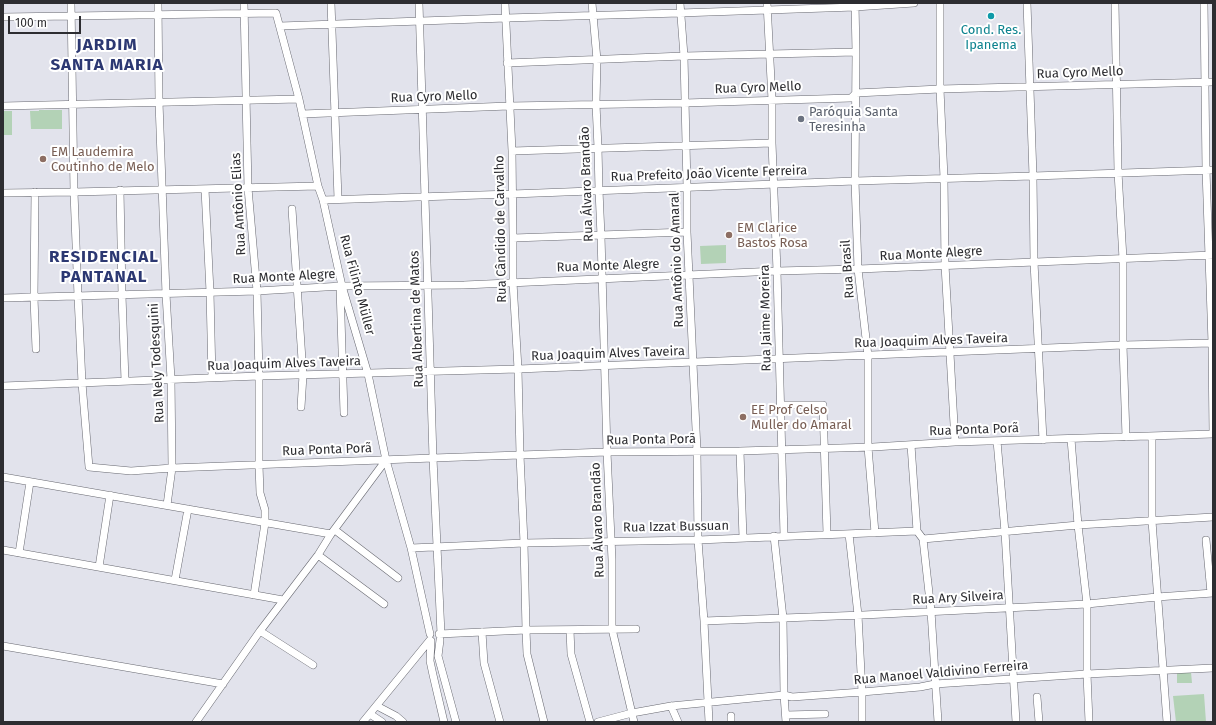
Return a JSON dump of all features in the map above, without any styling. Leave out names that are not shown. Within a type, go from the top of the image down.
[{"type":"street","points":[[71,3],[74,192],[82,383]]},
{"type":"street","name":"Rua Nely Todesquini","points":[[158,3],[162,190],[171,379],[172,468],[167,505]]},
{"type":"street","name":"Rua Antônio Elias","points":[[244,3],[248,188],[257,291],[260,493],[265,510],[265,523],[254,594]]},
{"type":"street","points":[[331,3],[338,199]]},
{"type":"street","name":"Rua Albertina de Matos","points":[[419,3],[440,636],[438,656],[456,722]]},
{"type":"street","name":"Rua Cândido de Carvalho","points":[[505,3],[512,151],[514,238],[513,282],[518,369],[527,654],[544,722]]},
{"type":"street","name":"Rua Álvaro Brandão","points":[[592,3],[597,60],[596,104],[604,366],[612,541],[612,629],[634,722]]},
{"type":"street","name":"Rua Antônio do Amaral","points":[[680,3],[684,56],[687,232],[697,451],[698,540],[709,722]]},
{"type":"street","points":[[280,26],[506,18],[680,14],[767,7],[914,3]]},
{"type":"street","points":[[940,3],[940,89],[944,178],[945,265],[955,442]]},
{"type":"street","points":[[1027,3],[1033,176],[1034,262],[1043,440]]},
{"type":"street","points":[[1115,3],[1118,172],[1123,259],[1123,345],[1126,437]]},
{"type":"street","points":[[1204,3],[1211,255],[1213,434]]},
{"type":"street","name":"Rua Brasil","points":[[855,5],[855,181],[858,269],[868,356],[868,447],[875,532]]},
{"type":"street","name":"Rua Jaime Moreira","points":[[767,7],[772,100],[784,536]]},
{"type":"street","name":"Rua Filinto Müller","points":[[244,14],[276,13],[280,26],[299,99],[318,186],[323,200],[341,286],[368,374],[386,460],[411,548],[430,638],[430,661],[444,722]]},
{"type":"street","points":[[3,17],[244,14]]},
{"type":"street","points":[[508,63],[684,56],[856,52]]},
{"type":"street","name":"Rua Cyro Mello","points":[[302,114],[509,106],[851,98],[856,93],[940,89],[1213,82]]},
{"type":"street","points":[[3,106],[299,99]]},
{"type":"street","points":[[512,151],[772,143]]},
{"type":"street","name":"Rua Prefeito João Vicente Ferreira","points":[[323,200],[1209,170]]},
{"type":"street","points":[[3,192],[74,192],[318,186]]},
{"type":"street","points":[[205,189],[212,378]]},
{"type":"street","points":[[120,190],[125,381]]},
{"type":"street","points":[[35,192],[34,298],[36,349]]},
{"type":"street","points":[[292,209],[303,375],[301,407]]},
{"type":"street","points":[[514,238],[687,232]]},
{"type":"street","name":"Rua Monte Alegre","points":[[3,298],[257,291],[341,286],[464,285],[777,271],[1211,255]]},
{"type":"street","points":[[341,286],[344,413]]},
{"type":"street","name":"Rua Joaquim Alves Taveira","points":[[3,386],[259,376],[368,374],[779,360],[1123,345],[1212,343]]},
{"type":"street","name":"Rua Ponta Porã","points":[[82,383],[89,467],[131,471],[172,468],[607,452],[782,450],[955,442],[1213,434]]},
{"type":"street","points":[[780,405],[823,405],[827,534]]},
{"type":"street","points":[[1152,436],[1152,521],[1167,722]]},
{"type":"street","points":[[1071,439],[1078,525],[1087,604],[1089,722]]},
{"type":"street","points":[[996,441],[1005,532],[1016,722]]},
{"type":"street","points":[[911,445],[917,531],[924,539],[931,611],[938,722]]},
{"type":"street","points":[[740,451],[743,538]]},
{"type":"street","points":[[196,722],[260,631],[318,555],[386,460]]},
{"type":"street","points":[[3,477],[265,523],[333,532],[398,578]]},
{"type":"street","points":[[19,552],[30,482]]},
{"type":"street","points":[[99,567],[110,495]]},
{"type":"street","points":[[175,580],[188,509]]},
{"type":"street","points":[[924,539],[1078,525],[1213,517]]},
{"type":"street","name":"Rua Izzat Bussuan","points":[[411,548],[524,543],[698,540],[917,531]]},
{"type":"street","points":[[849,534],[858,615],[862,722]]},
{"type":"street","points":[[774,536],[784,618],[784,695],[786,719],[825,714]]},
{"type":"street","points":[[1206,540],[1212,593]]},
{"type":"street","points":[[3,550],[283,600]]},
{"type":"street","points":[[318,555],[384,604]]},
{"type":"street","name":"Rua Ary Silveira","points":[[704,621],[1087,604],[1212,593]]},
{"type":"street","points":[[363,722],[436,632],[440,636],[526,630],[636,629]]},
{"type":"street","points":[[570,630],[571,654],[590,722]]},
{"type":"street","points":[[260,631],[313,665]]},
{"type":"street","points":[[482,632],[484,663],[500,722]]},
{"type":"street","points":[[3,646],[223,684]]},
{"type":"street","name":"Rua Manoel Valdivino Ferreira","points":[[598,722],[632,713],[671,706],[784,695],[792,697],[920,687],[935,684],[1087,674],[1213,668]]},
{"type":"street","points":[[1037,697],[1039,722]]},
{"type":"street","points":[[377,706],[396,716],[403,722]]},
{"type":"street","points":[[671,706],[678,722]]},
{"type":"street","points":[[370,714],[382,722]]},
{"type":"green space","points":[[62,110],[62,129],[31,129],[30,111]]},
{"type":"green space","points":[[3,111],[12,111],[12,135],[3,135]]},
{"type":"green space","points":[[726,245],[726,263],[701,264],[700,246]]},
{"type":"green space","points":[[1191,672],[1192,683],[1177,683],[1177,673]]},
{"type":"green space","points":[[1204,694],[1206,722],[1176,722],[1173,696]]},
{"type":"place","name":"Cond. Res. Ipanema","points":[[991,16]]},
{"type":"place","name":"Paróquia Santa Teresinha","points":[[801,119]]},
{"type":"place","name":"EM Laudemira Coutinho de Melo","points":[[43,159]]},
{"type":"place","name":"EM Clarice Bastos Rosa","points":[[729,235]]},
{"type":"place","name":"EE Prof Celso Muller do Amaral","points":[[743,417]]},
{"type":"district","name":"JARDIM SANTA MARIA","points":[[107,55]]},
{"type":"district","name":"RESIDENCIAL PANTANAL","points":[[104,267]]}]
